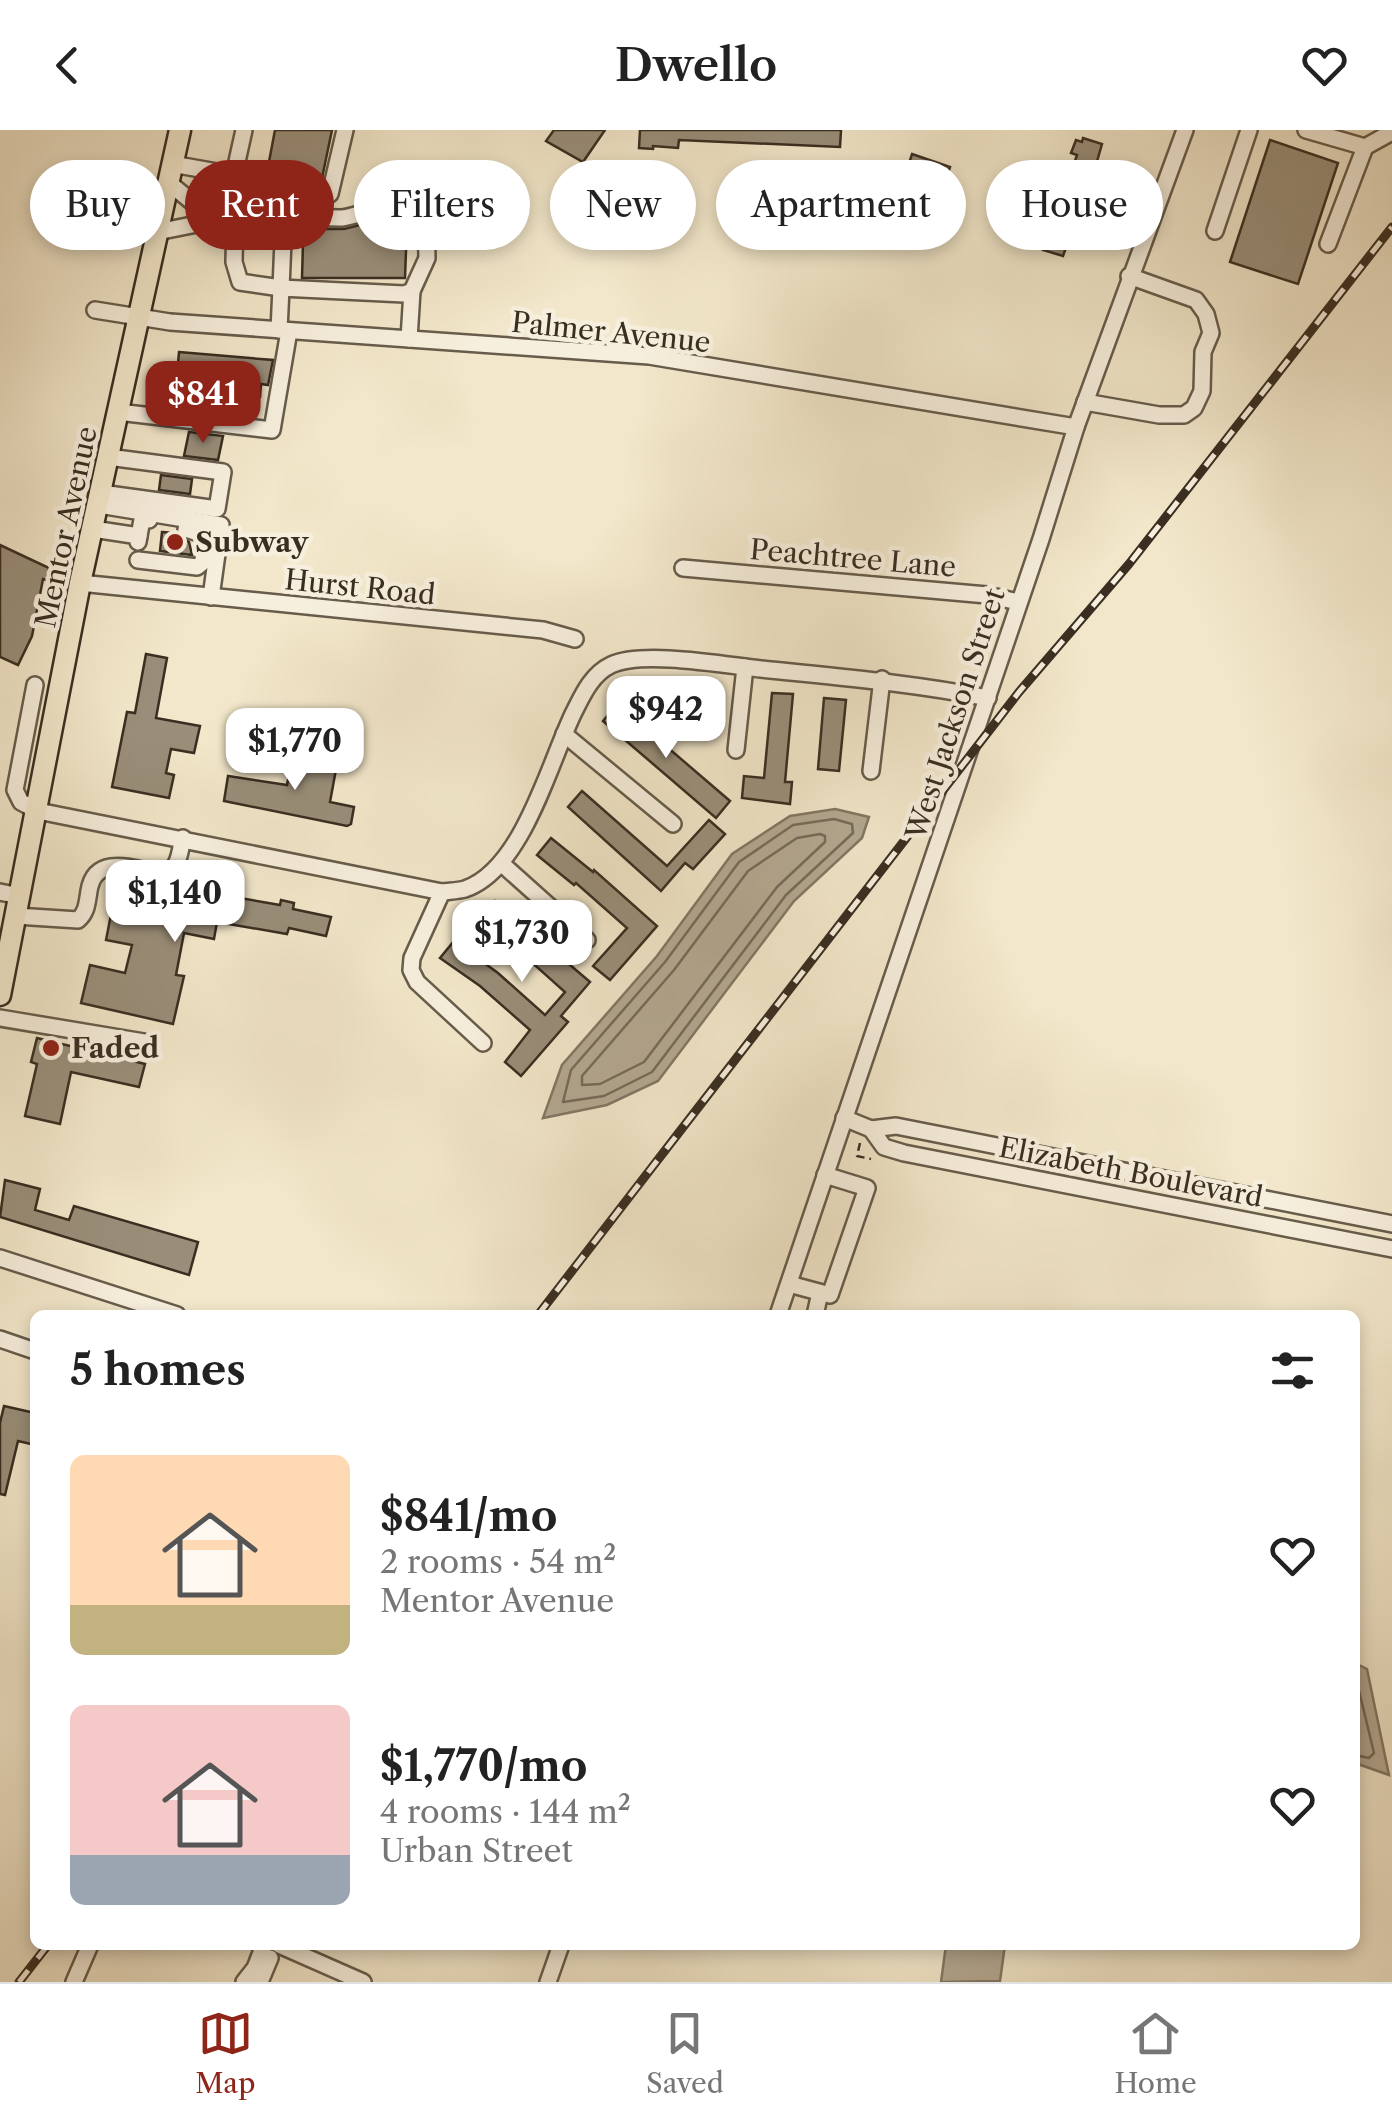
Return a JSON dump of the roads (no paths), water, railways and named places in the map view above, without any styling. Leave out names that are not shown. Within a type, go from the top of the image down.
[{"type":"main road","name":"Mentor Avenue","points":[[165,196],[180,130]]},
{"type":"main road","name":"Mentor Avenue","points":[[0,995],[12,901],[38,811],[80,583],[153,250]]},
{"type":"street","points":[[237,160],[244,130]]},
{"type":"street","points":[[334,177],[345,130]]},
{"type":"street","name":"West Jackson Street","points":[[780,1310],[1076,427],[1185,130]]},
{"type":"street","points":[[1215,231],[1249,130]]},
{"type":"street","points":[[1306,130],[1365,147]]},
{"type":"street","points":[[1328,244],[1365,147],[1392,132]]},
{"type":"street","points":[[170,173],[185,173]]},
{"type":"street","points":[[170,173],[185,190]]},
{"type":"street","points":[[334,216],[364,216],[383,204],[419,207],[426,214],[427,258],[412,291],[409,339]]},
{"type":"street","points":[[234,250],[240,282],[281,288],[404,294],[412,291]]},
{"type":"street","points":[[118,412],[272,430],[284,330],[279,250]]},
{"type":"street","points":[[1085,402],[1159,415],[1184,415],[1194,408],[1202,392],[1204,352],[1211,333],[1206,314],[1196,300],[1129,276]]},
{"type":"street","name":"Palmer Avenue","points":[[96,310],[138,319],[650,356],[1076,427]]},
{"type":"street","points":[[100,500],[217,508],[223,472],[108,457]]},
{"type":"street","points":[[100,500],[143,514],[221,525],[211,596]]},
{"type":"street","points":[[138,560],[143,514]]},
{"type":"street","points":[[138,560],[197,567],[204,562],[206,540],[200,531],[148,520],[143,514]]},
{"type":"street","points":[[92,529],[139,536]]},
{"type":"street","points":[[138,560],[148,568],[214,575]]},
{"type":"street","name":"Peachtree Lane","points":[[683,568],[987,595],[1018,602]]},
{"type":"street","name":"Hurst Road","points":[[80,583],[543,630],[575,639]]},
{"type":"street","points":[[35,685],[15,790],[21,802],[38,811],[442,892],[464,889],[502,863],[534,805],[589,684],[601,670],[616,662],[647,659],[882,679],[988,698]]},
{"type":"street","points":[[736,750],[745,667]]},
{"type":"street","points":[[871,770],[882,679]]},
{"type":"street","points":[[29,724],[52,734]]},
{"type":"street","points":[[564,734],[673,824]]},
{"type":"street","points":[[12,901],[78,920],[86,912],[91,879],[96,872],[114,866],[168,872],[178,863],[183,838]]},
{"type":"street","points":[[502,863],[587,940]]},
{"type":"street","points":[[442,892],[412,958],[411,970],[417,982],[483,1044]]},
{"type":"street","points":[[0,1018],[144,1042]]},
{"type":"street","name":"Elizabeth Boulevard","points":[[844,1118],[871,1128],[896,1126],[1392,1224]]},
{"type":"street","name":"Elizabeth Boulevard","points":[[871,1128],[884,1147],[904,1153],[1392,1249]]},
{"type":"street","points":[[789,1284],[830,1296],[867,1188],[825,1175]]},
{"type":"street","points":[[0,1258],[161,1310]]},
{"type":"street","points":[[816,1310],[820,1293]]},
{"type":"street","points":[[117,1310],[121,1297]]},
{"type":"street","points":[[0,1338],[30,1349]]},
{"type":"street","points":[[74,1982],[88,1950]]},
{"type":"street","points":[[244,1982],[262,1950]]},
{"type":"street","points":[[260,1982],[275,1950]]},
{"type":"street","points":[[548,1982],[559,1950]]},
{"type":"street","points":[[312,1952],[363,1982]]},
{"type":"water","points":[[835,809],[869,817],[862,838],[794,901],[658,1081],[607,1105],[543,1118],[562,1065],[657,956],[732,854],[790,816]]},
{"type":"water","points":[[1360,1666],[1367,1669],[1389,1775],[1360,1765]]},
{"type":"water","points":[[945,1950],[1004,1950],[1000,1981],[941,1982]]},
{"type":"railway","points":[[542,1310],[1019,692],[1129,564],[1392,227]]},
{"type":"railway","points":[[19,1982],[44,1950]]},
{"type":"place","name":"Subway","points":[[175,542]]},
{"type":"place","name":"Faded","points":[[51,1048]]}]
